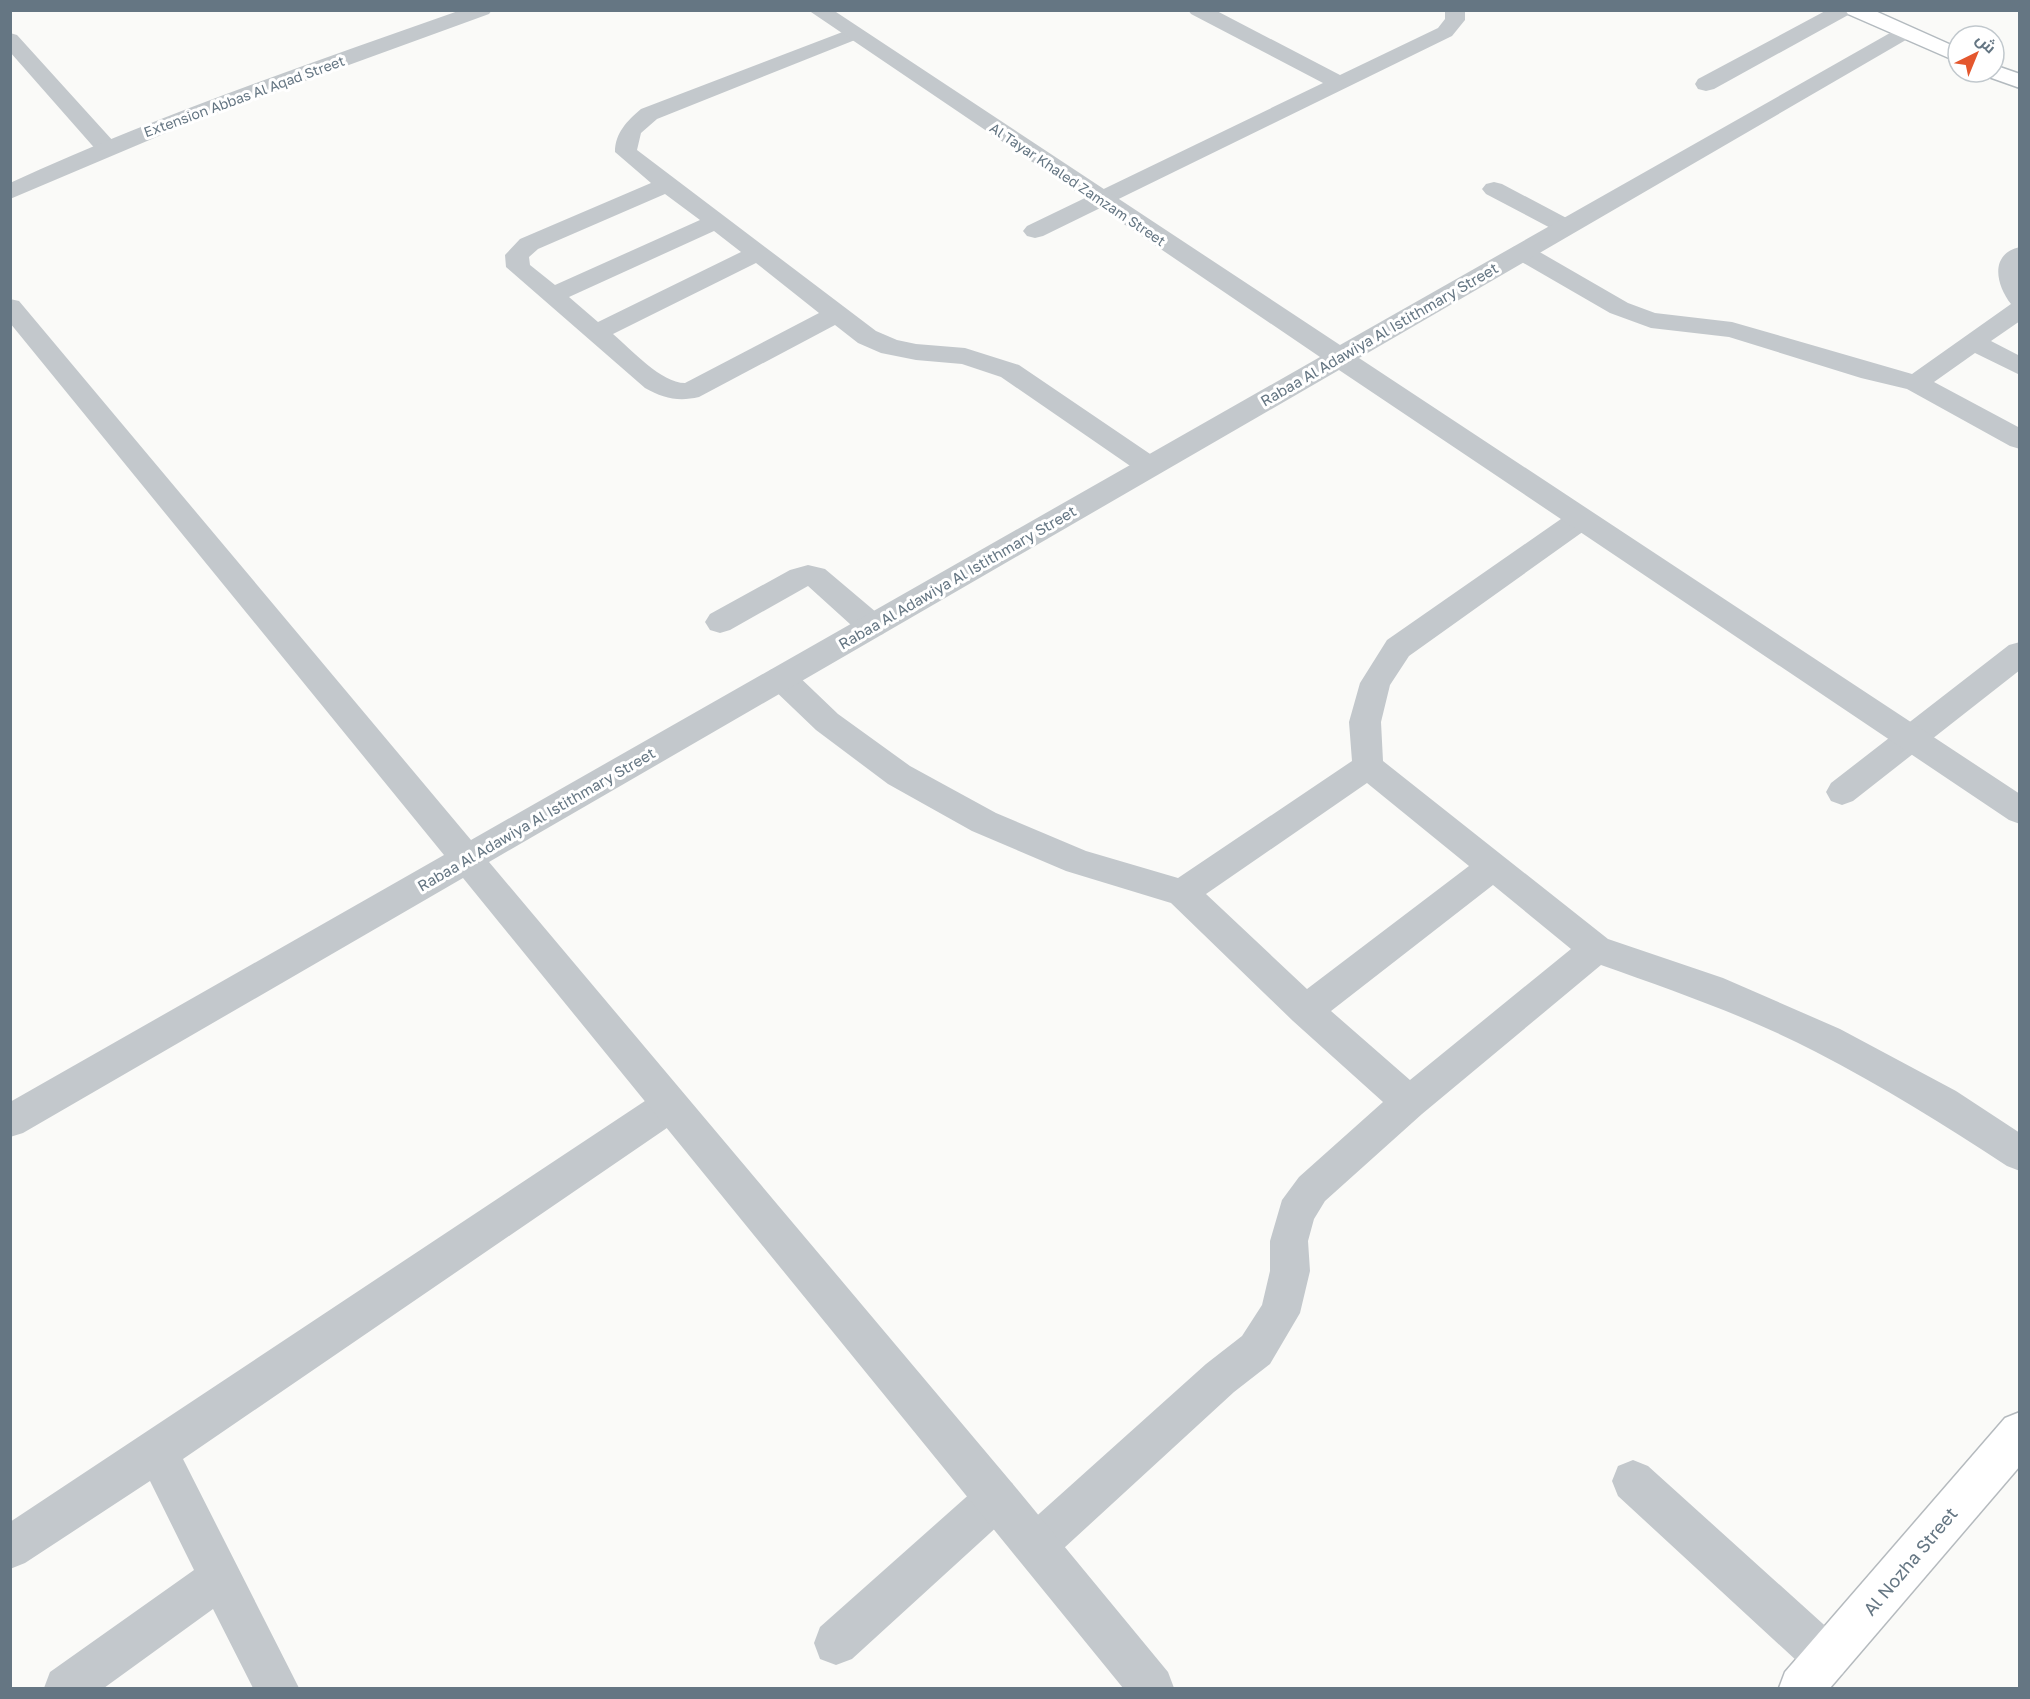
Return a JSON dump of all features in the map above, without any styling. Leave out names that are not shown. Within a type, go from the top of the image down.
[{"type":"main road","points":[[1855,10],[1946,51]]},
{"type":"main road","name":"Al Nozha Street","points":[[1814,1673],[2019,1433]]},
{"type":"street","name":"Extension Abbas Al Aqad Street","points":[[10,192],[106,147],[180,118],[482,10]]},
{"type":"street","name":"Al Tayar Khaled Zamzam Street","points":[[818,10],[2019,811]]},
{"type":"street","points":[[1198,10],[1340,82]]},
{"type":"street","points":[[1035,231],[1444,32],[1455,20],[1455,10]]},
{"type":"street","points":[[1706,84],[1843,10]]},
{"type":"street","name":"Rabaa Al Adawiya Al Istithmary Street","points":[[10,1121],[1904,33]]},
{"type":"street","points":[[853,34],[649,114],[634,126],[625,139],[626,152],[867,337],[890,347],[916,352],[965,356],[1010,371],[1149,466]]},
{"type":"street","points":[[10,39],[106,147]]},
{"type":"street","points":[[668,184],[521,249],[517,255],[518,267],[663,389],[681,392],[690,391],[712,381],[836,314]]},
{"type":"street","points":[[1494,189],[1566,227]]},
{"type":"street","points":[[552,296],[717,221]]},
{"type":"street","points":[[1522,252],[1619,308],[1651,320],[1732,330],[1870,372],[1916,383],[2019,440]]},
{"type":"street","points":[[595,333],[758,253]]},
{"type":"street","points":[[2019,254],[2013,260],[2009,274],[2012,290],[2019,299]]},
{"type":"street","points":[[10,306],[998,1498],[1152,1689]]},
{"type":"street","points":[[1916,383],[2019,309]]},
{"type":"street","points":[[1973,342],[2019,367]]},
{"type":"street","points":[[1581,519],[1398,648],[1375,683],[1365,722],[1368,766],[1596,950],[1711,989],[1827,1040],[1943,1103],[2019,1154]]},
{"type":"street","points":[[720,622],[807,574],[815,576],[872,626]]},
{"type":"street","points":[[1842,792],[2019,653]]},
{"type":"street","points":[[781,678],[826,722],[899,775],[984,822],[1078,862],[1182,893],[1306,1010],[1409,1102]]},
{"type":"street","points":[[1182,893],[1368,766]]},
{"type":"street","points":[[1306,1010],[1492,867]]},
{"type":"street","points":[[1036,1545],[1220,1378],[1256,1350],[1280,1313],[1290,1271],[1289,1241],[1296,1213],[1312,1189],[1409,1102],[1596,950]]},
{"type":"street","points":[[10,1548],[157,1452],[670,1105]]},
{"type":"street","points":[[157,1452],[277,1689]]},
{"type":"street","points":[[1633,1481],[1814,1673]]},
{"type":"street","points":[[836,1643],[998,1498]]},
{"type":"street","points":[[66,1689],[221,1577]]}]
